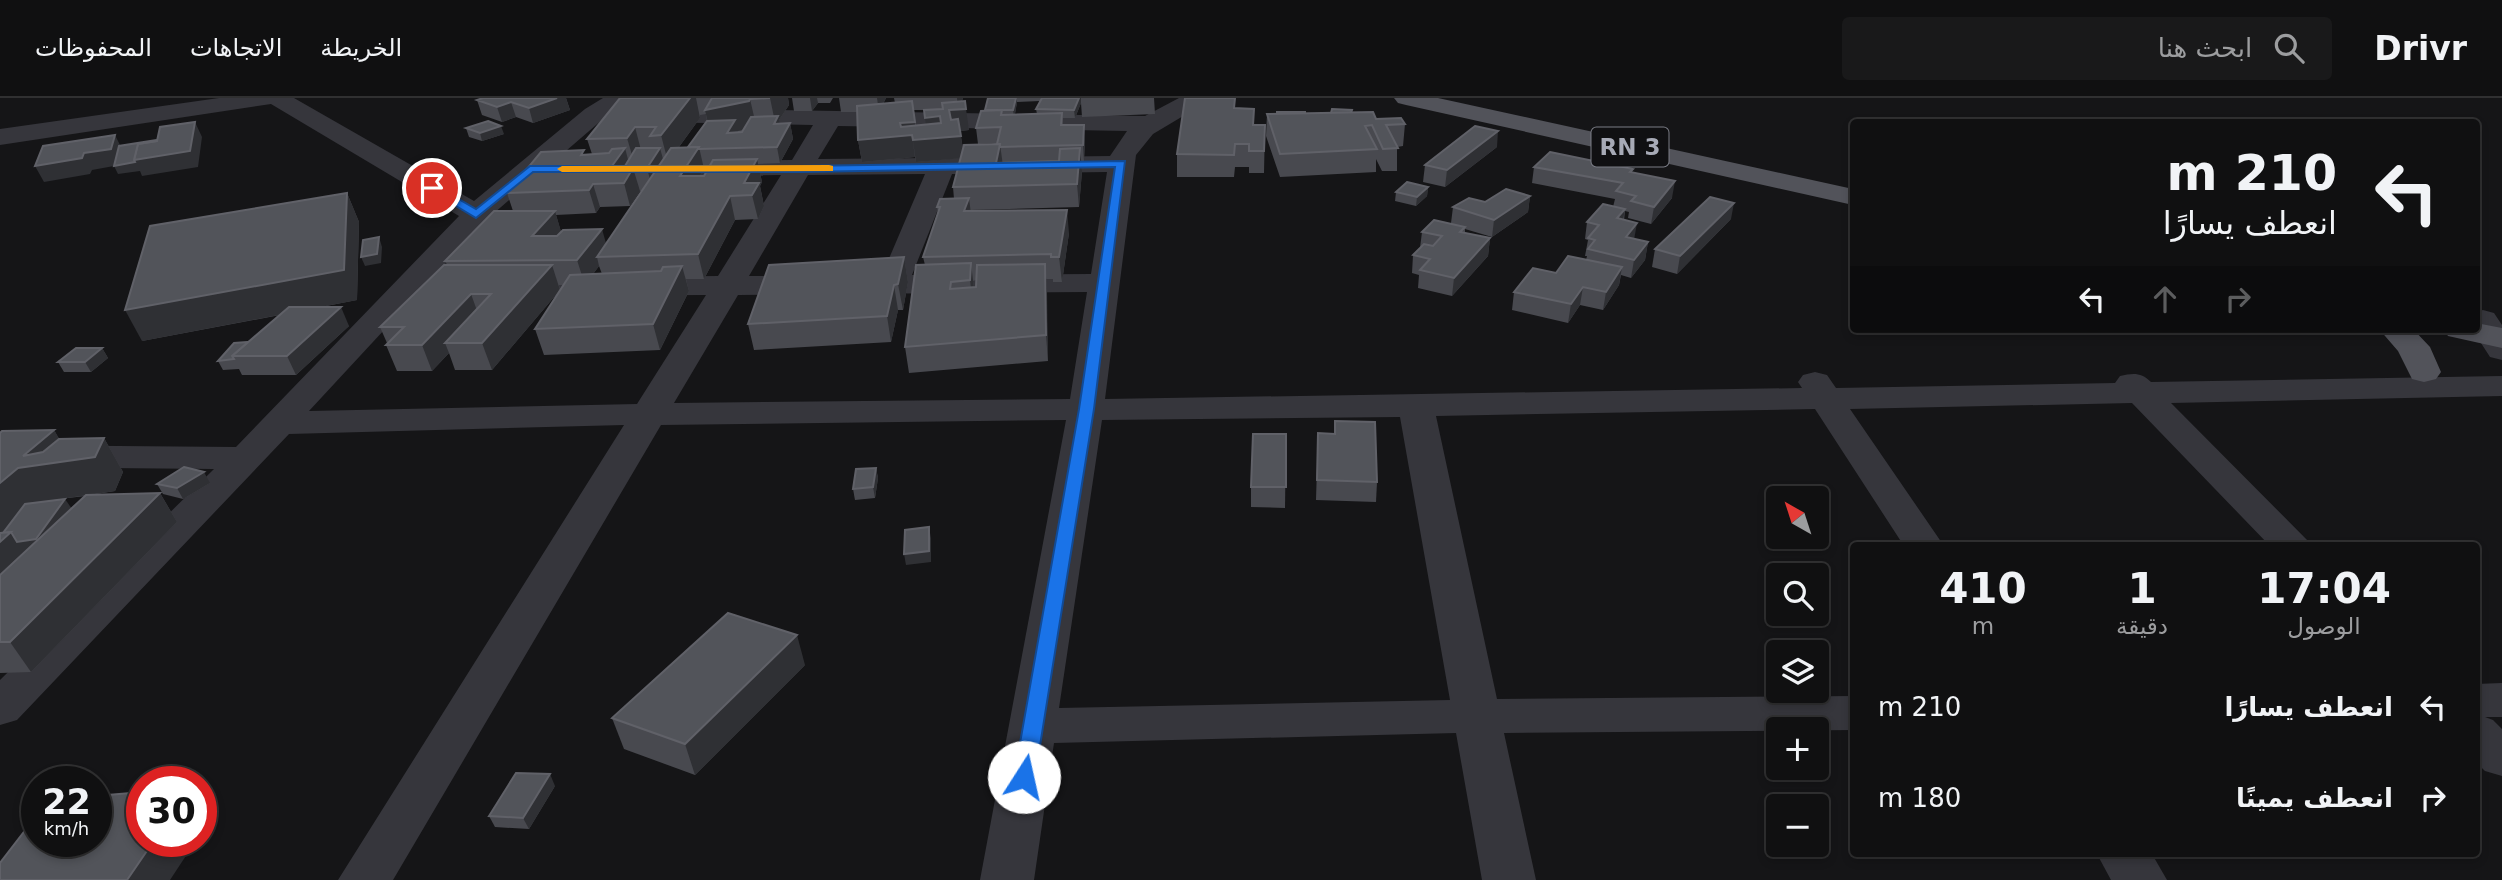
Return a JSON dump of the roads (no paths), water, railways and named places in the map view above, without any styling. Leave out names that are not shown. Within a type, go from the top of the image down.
[{"type":"main road","name":"RN 3","points":[[1406,98],[1850,196]]},
{"type":"main road","name":"RN 3","points":[[1457,98],[1850,183]]},
{"type":"main road","points":[[2399,333],[2413,347],[2424,372]]},
{"type":"street","points":[[0,137],[268,98]]},
{"type":"street","points":[[277,98],[476,214]]},
{"type":"street","points":[[1007,880],[1088,398],[1102,283],[1121,164],[1126,146],[1152,124],[1197,98]]},
{"type":"street","points":[[0,708],[246,458],[476,214],[601,104],[852,112],[967,109],[1152,124]]},
{"type":"street","points":[[894,283],[940,167],[967,109]]},
{"type":"street","points":[[366,880],[800,169],[852,112]]},
{"type":"street","points":[[624,169],[1121,164]]},
{"type":"street","points":[[530,169],[570,169]]},
{"type":"street","points":[[485,288],[1102,283]]},
{"type":"street","points":[[404,289],[445,288]]},
{"type":"street","points":[[2132,383],[2490,372],[2490,335]]},
{"type":"street","points":[[290,411],[2132,383],[2502,386]]},
{"type":"street","points":[[2132,383],[2289,542]]},
{"type":"street","points":[[1088,398],[1416,406],[1818,387]]},
{"type":"street","points":[[1818,387],[1921,542]]},
{"type":"street","points":[[1416,406],[1509,880]]},
{"type":"street","points":[[0,456],[246,458]]},
{"type":"street","points":[[2480,701],[2502,700]]},
{"type":"street","points":[[1033,726],[1475,716],[1850,713]]},
{"type":"street","points":[[2480,736],[2502,758]]},
{"type":"street","points":[[2125,857],[2140,880]]}]
